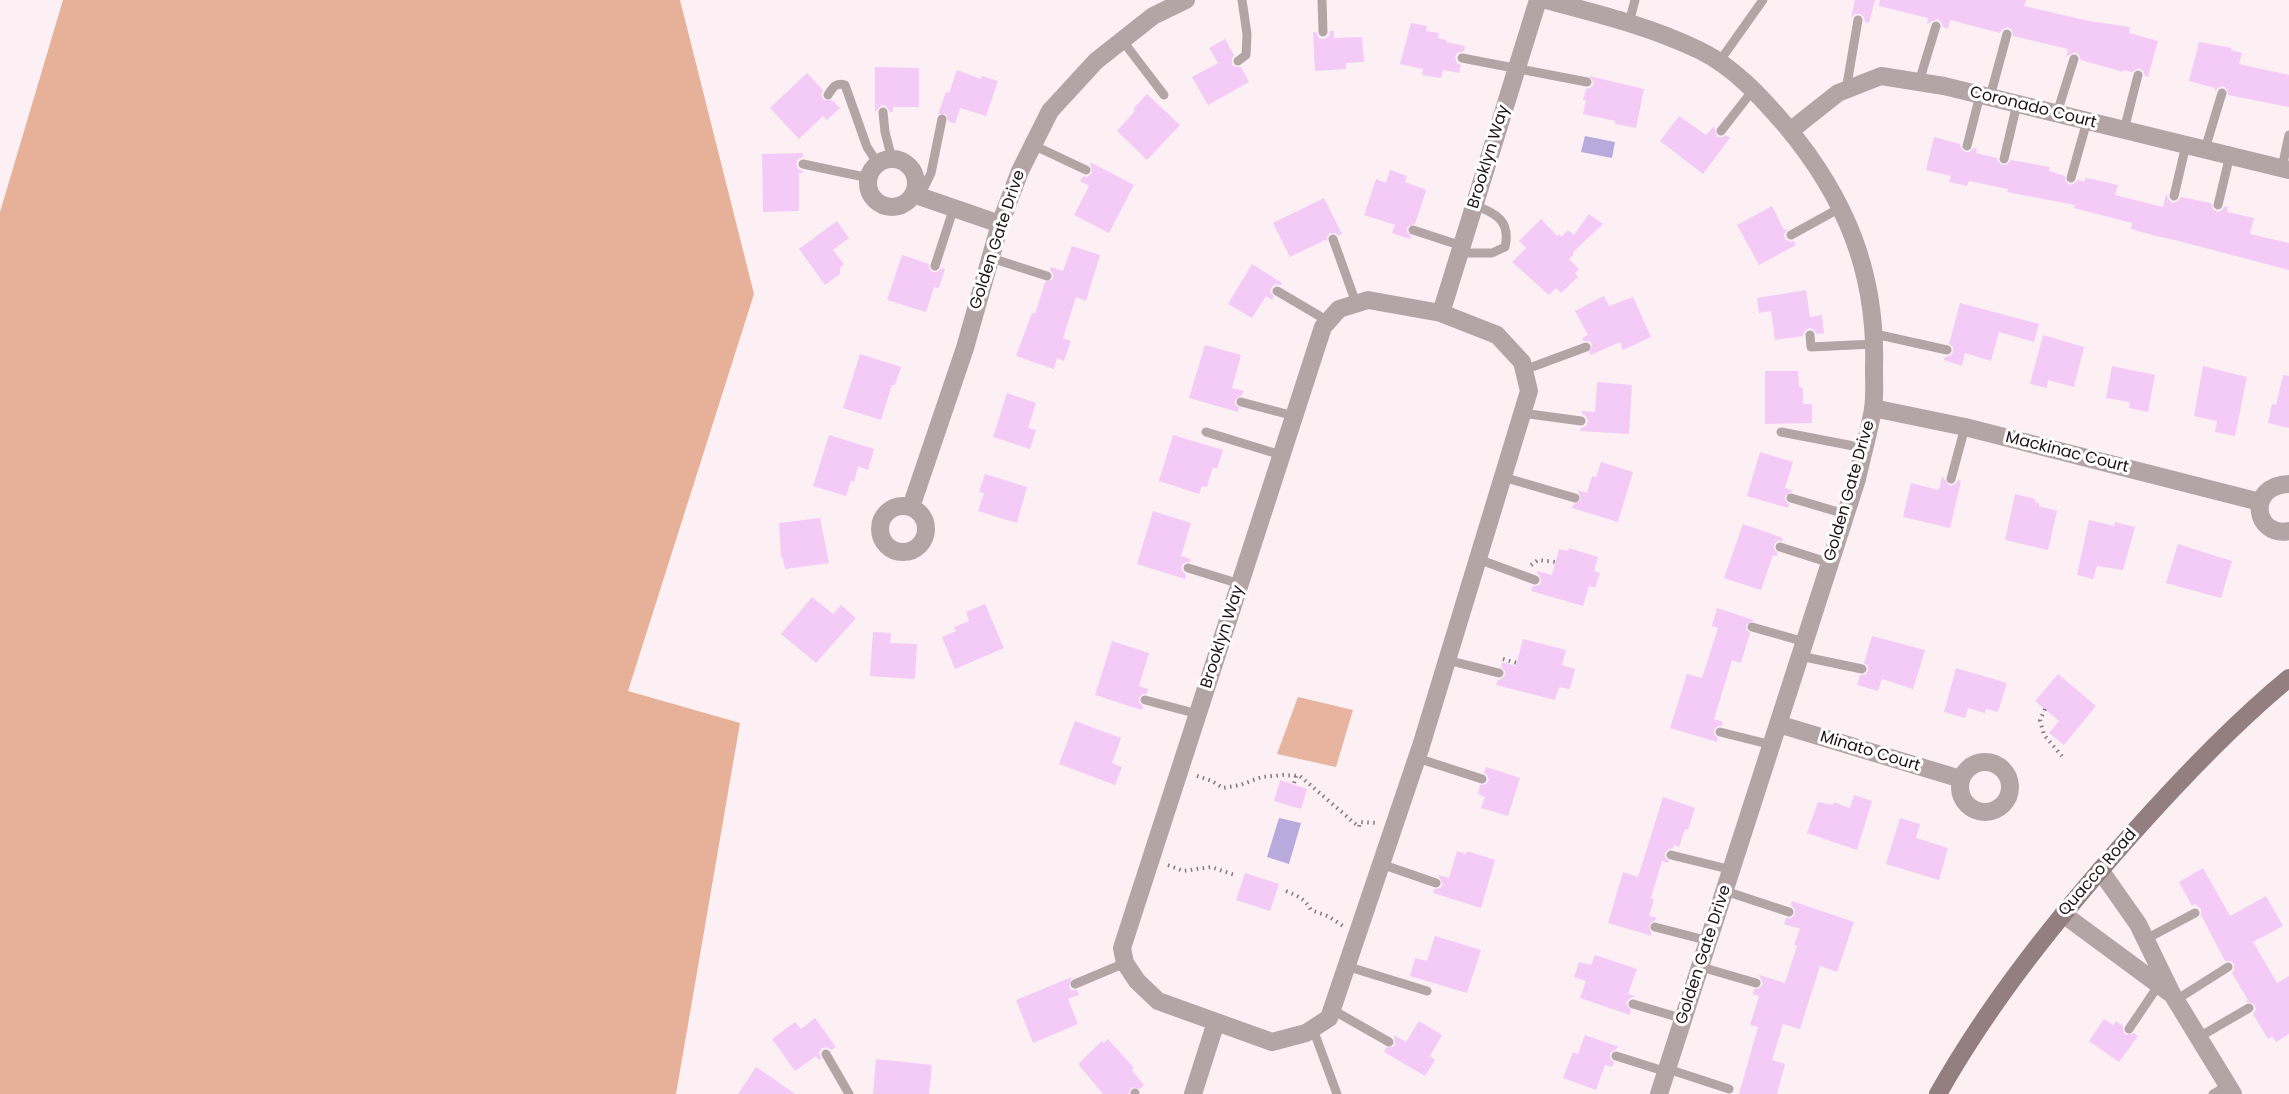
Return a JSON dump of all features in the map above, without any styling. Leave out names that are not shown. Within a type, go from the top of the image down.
[{"type":"street","name":"Brooklyn Way","points":[[1441,313],[1538,0]]},
{"type":"street","name":"Golden Gate Drive","points":[[1546,0],[1629,23],[1703,52],[1730,70],[1767,103],[1830,187],[1858,248],[1872,305],[1875,339],[1873,408],[1857,479],[1659,1094]]},
{"type":"street","name":"Golden Gate Drive","points":[[911,507],[964,348],[1000,224],[1020,171],[1050,111],[1096,61],[1153,16],[1179,2]]},
{"type":"street","name":"Coronado Court","points":[[1790,131],[1838,93],[1881,76],[1985,96],[2285,169]]},
{"type":"street","points":[[917,195],[916,178],[913,171],[902,161],[879,167],[869,190],[873,197],[886,206],[902,204],[917,195],[1000,224]]},
{"type":"street","points":[[1125,963],[1137,981],[1158,1001],[1272,1042],[1306,1033],[1329,1018],[1417,758],[1529,391],[1522,362],[1497,335],[1441,313],[1368,300],[1339,309],[1328,321]]},
{"type":"street","name":"Brooklyn Way","points":[[1125,963],[1122,948],[1323,327],[1328,321]]},
{"type":"street","name":"Mackinac Court","points":[[1873,408],[1965,428],[2260,502]]},
{"type":"street","points":[[2289,484],[2277,484],[2268,489],[2260,502],[2259,510],[2262,521],[2275,531],[2289,531]]},
{"type":"street","name":"Quacco Road","points":[[1938,1094],[2007,987],[2100,870],[2174,786],[2289,678]]},
{"type":"street","name":"Minato Court","points":[[1778,724],[1961,780]]},
{"type":"street","points":[[2100,870],[2138,924],[2169,993],[2199,1037],[2225,1091]]},
{"type":"street","points":[[2063,914],[2169,993]]},
{"type":"street","points":[[1193,1094],[1216,1022]]},
{"type":"lane","points":[[1238,61],[1246,55],[1248,34],[1242,0]]},
{"type":"lane","points":[[1322,0],[1323,32]]},
{"type":"lane","points":[[1629,23],[1635,0]]},
{"type":"lane","points":[[1719,63],[1763,0]]},
{"type":"lane","points":[[1846,90],[1858,20]]},
{"type":"lane","points":[[1919,82],[1936,26]]},
{"type":"lane","points":[[1967,146],[2007,34]]},
{"type":"lane","points":[[1122,40],[1164,95]]},
{"type":"lane","points":[[1462,58],[1587,82]]},
{"type":"lane","points":[[2057,113],[2074,59]]},
{"type":"lane","points":[[2124,130],[2138,75]]},
{"type":"lane","points":[[828,95],[835,85],[845,85],[867,147],[879,167]]},
{"type":"lane","points":[[1721,131],[1753,90]]},
{"type":"lane","points":[[2205,149],[2222,93]]},
{"type":"lane","points":[[2004,159],[2017,104]]},
{"type":"lane","points":[[879,167],[885,132],[883,112]]},
{"type":"lane","points":[[917,195],[931,173],[942,119]]},
{"type":"lane","points":[[2071,178],[2086,120]]},
{"type":"lane","points":[[2285,169],[2289,135]]},
{"type":"lane","points":[[1033,145],[1086,170]]},
{"type":"lane","points":[[2174,196],[2186,145]]},
{"type":"lane","points":[[2218,205],[2230,155]]},
{"type":"lane","points":[[803,165],[879,167]]},
{"type":"lane","points":[[1413,230],[1461,250],[1492,253],[1505,247],[1507,238],[1502,221],[1496,213],[1474,205]]},
{"type":"lane","points":[[935,266],[954,207]]},
{"type":"lane","points":[[1791,235],[1839,208]]},
{"type":"lane","points":[[1333,239],[1356,303]]},
{"type":"lane","points":[[991,258],[1047,276]]},
{"type":"lane","points":[[1277,291],[1328,321]]},
{"type":"lane","points":[[1810,335],[1811,347],[1875,339],[1947,350]]},
{"type":"lane","points":[[1524,370],[1586,347]]},
{"type":"lane","points":[[1241,402],[1294,416]]},
{"type":"lane","points":[[1522,413],[1581,421]]},
{"type":"lane","points":[[1951,479],[1965,428]]},
{"type":"lane","points":[[1206,432],[1281,455]]},
{"type":"lane","points":[[1781,432],[1864,448]]},
{"type":"lane","points":[[1503,477],[1575,498]]},
{"type":"lane","points":[[1791,498],[1845,514]]},
{"type":"lane","points":[[1780,547],[1830,563]]},
{"type":"lane","points":[[1478,559],[1535,580]]},
{"type":"lane","points":[[1188,568],[1240,584]]},
{"type":"lane","points":[[1752,627],[1802,649],[1862,669]]},
{"type":"lane","points":[[1447,660],[1499,673]]},
{"type":"lane","points":[[1145,699],[1197,714]]},
{"type":"lane","points":[[1720,732],[1772,745]]},
{"type":"lane","points":[[1417,758],[1482,779]]},
{"type":"lane","points":[[1671,855],[1732,870]]},
{"type":"lane","points":[[1381,864],[1436,883]]},
{"type":"lane","points":[[1725,891],[1788,912]]},
{"type":"lane","points":[[2146,939],[2195,913]]},
{"type":"lane","points":[[1655,927],[1709,941]]},
{"type":"lane","points":[[1075,984],[1125,963]]},
{"type":"lane","points":[[1346,966],[1427,992]]},
{"type":"lane","points":[[1701,967],[1756,983]]},
{"type":"lane","points":[[2129,1029],[2169,993],[2228,967]]},
{"type":"lane","points":[[1633,1004],[1684,1019]]},
{"type":"lane","points":[[2199,1037],[2249,1008]]},
{"type":"lane","points":[[1332,1009],[1389,1042]]},
{"type":"lane","points":[[1313,1029],[1337,1094]]},
{"type":"lane","points":[[826,1054],[849,1094]]},
{"type":"lane","points":[[1616,1056],[1729,1089]]},
{"type":"path","points":[[2045,709],[2040,720],[2044,735],[2062,756]]},
{"type":"path","points":[[1179,772],[1212,781],[1223,788],[1262,777],[1283,774],[1300,776],[1359,827],[1360,822],[1394,824]]},
{"type":"path","points":[[1294,783],[1296,776]]},
{"type":"path","points":[[1151,858],[1183,870],[1211,867],[1235,875]]},
{"type":"path","points":[[1286,891],[1306,901],[1311,910],[1328,916],[1357,933]]},
{"type":"shaded area","points":[[63,0],[680,0],[754,294],[628,691],[740,723],[676,1094],[0,1094],[0,212]]},
{"type":"shaded area","points":[[1585,136],[1615,142],[1612,158],[1581,152]]},
{"type":"shaded area","points":[[1298,697],[1353,710],[1336,767],[1277,754]]},
{"type":"shaded area","points":[[1279,818],[1301,823],[1289,864],[1267,857]]},
{"type":"building","points":[[1855,0],[1875,0],[1869,23],[1865,22],[1864,17],[1860,14],[1855,14],[1851,18]]},
{"type":"building","points":[[1880,0],[2026,0],[2024,6],[2089,21],[2130,27],[2129,33],[2158,41],[2148,77],[2139,68],[2132,72],[2123,70],[2123,72],[2081,60],[2075,52],[2066,57],[2068,49],[2013,36],[2012,30],[2008,27],[2000,33],[1950,20],[1948,29],[1943,27],[1937,19],[1927,24],[1928,18],[1879,6]]},
{"type":"building","points":[[1411,23],[1427,26],[1426,31],[1439,33],[1438,38],[1447,40],[1446,42],[1465,46],[1464,51],[1457,53],[1455,57],[1457,63],[1461,65],[1459,73],[1443,70],[1441,78],[1422,75],[1423,69],[1400,64]]},
{"type":"building","points":[[1330,31],[1334,31],[1334,38],[1362,37],[1364,62],[1346,63],[1346,69],[1315,71],[1313,32],[1316,32],[1319,38],[1324,39],[1329,36]]},
{"type":"building","points":[[1225,39],[1234,55],[1232,65],[1241,67],[1249,82],[1208,105],[1192,77],[1218,63],[1209,48]]},
{"type":"building","points":[[2199,42],[2232,48],[2231,50],[2242,53],[2239,64],[2289,75],[2289,107],[2228,95],[2227,89],[2223,86],[2215,92],[2215,88],[2189,81]]},
{"type":"building","points":[[875,67],[919,68],[919,107],[893,107],[893,112],[890,112],[886,106],[882,105],[875,112]]},
{"type":"building","points":[[957,70],[981,79],[982,76],[998,81],[986,116],[960,108],[955,124],[948,121],[946,114],[938,114]]},
{"type":"building","points":[[807,73],[823,90],[821,95],[824,100],[832,100],[840,108],[827,120],[823,116],[799,139],[770,108]]},
{"type":"building","points":[[1589,76],[1644,89],[1636,128],[1583,114],[1586,89],[1592,87],[1594,83]]},
{"type":"building","points":[[1147,94],[1180,125],[1147,160],[1117,131]]},
{"type":"building","points":[[1679,116],[1706,135],[1714,126],[1717,137],[1726,135],[1730,138],[1703,174],[1660,141]]},
{"type":"building","points":[[1934,137],[1960,144],[1965,152],[1977,148],[1976,153],[1997,158],[2002,165],[2006,165],[2011,160],[2050,167],[2049,171],[2065,176],[2066,182],[2070,185],[2078,180],[2084,182],[2085,178],[2118,185],[2115,195],[2163,207],[2166,194],[2173,203],[2181,197],[2211,203],[2217,212],[2225,206],[2228,207],[2227,212],[2254,218],[2250,234],[2289,243],[2289,270],[2131,229],[2132,223],[2074,208],[2075,205],[2007,192],[2008,189],[1969,181],[1967,186],[1949,182],[1951,176],[1926,170]]},
{"type":"building","points":[[803,153],[803,157],[796,163],[798,169],[803,171],[799,173],[799,211],[763,212],[762,154]]},
{"type":"building","points":[[1090,162],[1134,185],[1109,233],[1074,215],[1089,186],[1080,181],[1083,176],[1087,177],[1092,173]]},
{"type":"building","points":[[1390,170],[1407,176],[1405,182],[1426,191],[1415,224],[1407,227],[1410,239],[1392,233],[1395,225],[1364,215],[1376,179],[1386,183]]},
{"type":"building","points":[[1324,198],[1342,234],[1339,236],[1330,233],[1327,242],[1325,240],[1290,257],[1273,223]]},
{"type":"building","points":[[1772,206],[1784,230],[1788,229],[1784,234],[1785,239],[1790,242],[1794,241],[1796,245],[1759,265],[1737,225]]},
{"type":"building","points":[[1589,214],[1603,224],[1573,252],[1574,254],[1569,259],[1579,269],[1575,273],[1578,277],[1561,293],[1556,288],[1549,295],[1512,262],[1526,248],[1519,241],[1541,219],[1557,236],[1559,234],[1561,237],[1568,230],[1574,235]]},
{"type":"building","points":[[837,221],[849,238],[833,250],[844,264],[840,268],[840,274],[825,285],[799,249]]},
{"type":"building","points":[[1072,246],[1100,255],[1086,301],[1076,297],[1063,338],[1071,341],[1064,361],[1057,358],[1054,369],[1016,356],[1032,313],[1035,314],[1045,282],[1053,279],[1051,267],[1063,271]]},
{"type":"building","points":[[902,255],[929,264],[932,272],[945,269],[939,288],[934,287],[926,312],[887,300]]},
{"type":"building","points":[[1252,264],[1282,283],[1272,287],[1270,292],[1274,297],[1272,300],[1266,296],[1252,318],[1228,304]]},
{"type":"building","points":[[1806,290],[1810,317],[1822,315],[1824,333],[1817,334],[1809,328],[1803,336],[1775,340],[1771,311],[1759,313],[1757,298]]},
{"type":"building","points":[[1604,296],[1609,306],[1633,297],[1651,337],[1623,350],[1620,342],[1591,355],[1589,353],[1592,345],[1590,341],[1583,341],[1582,338],[1588,335],[1575,311]]},
{"type":"building","points":[[1960,303],[2039,324],[2034,342],[1999,332],[1991,361],[1965,353],[1962,366],[1944,360],[1953,352],[1953,347],[1949,344]]},
{"type":"building","points":[[2043,335],[2084,347],[2074,387],[2048,380],[2047,388],[2030,384]]},
{"type":"building","points":[[1205,345],[1241,355],[1232,388],[1244,391],[1235,400],[1239,408],[1238,412],[1189,398]]},
{"type":"building","points":[[860,354],[901,367],[895,385],[892,385],[881,420],[843,408]]},
{"type":"building","points":[[2112,366],[2155,375],[2148,412],[2129,408],[2130,402],[2106,398]]},
{"type":"building","points":[[2203,366],[2247,377],[2235,436],[2215,432],[2217,421],[2194,416]]},
{"type":"building","points":[[1765,371],[1798,371],[1799,387],[1803,388],[1803,404],[1812,404],[1812,423],[1765,424]]},
{"type":"building","points":[[2283,375],[2289,376],[2289,428],[2268,423],[2272,404],[2276,405]]},
{"type":"building","points":[[1597,382],[1632,385],[1629,434],[1580,431],[1588,421],[1582,411],[1595,412]]},
{"type":"building","points":[[1007,393],[1036,403],[1028,428],[1036,430],[1030,449],[993,437]]},
{"type":"building","points":[[829,435],[874,449],[868,470],[858,466],[854,482],[851,481],[846,496],[813,486]]},
{"type":"building","points":[[1173,435],[1223,450],[1217,469],[1213,467],[1207,487],[1202,486],[1199,494],[1159,481]]},
{"type":"building","points":[[1760,452],[1793,462],[1785,488],[1793,491],[1785,496],[1789,504],[1788,508],[1747,496]]},
{"type":"building","points":[[1601,462],[1633,472],[1618,522],[1572,508],[1581,500],[1578,490],[1587,493],[1592,476],[1596,477]]},
{"type":"building","points":[[985,474],[1027,487],[1017,523],[978,511],[984,493],[979,492]]},
{"type":"building","points":[[1942,476],[1950,486],[1958,480],[1961,481],[1950,528],[1903,517],[1911,483],[1939,490]]},
{"type":"building","points":[[2015,494],[2035,499],[2039,506],[2057,511],[2048,550],[2005,540]]},
{"type":"building","points":[[1153,511],[1191,523],[1181,556],[1191,559],[1181,567],[1186,575],[1185,579],[1137,564]]},
{"type":"building","points":[[820,518],[829,563],[785,569],[783,558],[781,558],[779,523]]},
{"type":"building","points":[[2089,520],[2114,526],[2115,522],[2135,527],[2123,570],[2097,566],[2093,579],[2077,575]]},
{"type":"building","points":[[1743,524],[1783,538],[1782,541],[1774,544],[1774,549],[1778,553],[1776,556],[1773,555],[1761,590],[1724,578]]},
{"type":"building","points":[[2178,544],[2232,561],[2221,598],[2166,583]]},
{"type":"building","points":[[1569,548],[1598,557],[1594,571],[1600,573],[1595,588],[1589,586],[1583,606],[1531,591],[1533,586],[1541,582],[1537,571],[1552,575],[1559,549],[1568,551]]},
{"type":"building","points":[[812,597],[833,614],[841,605],[856,618],[816,663],[781,634]]},
{"type":"building","points":[[985,604],[1004,648],[955,669],[942,637],[956,631],[954,627],[969,621],[966,612]]},
{"type":"building","points":[[1717,608],[1754,620],[1746,625],[1750,633],[1741,663],[1732,660],[1714,719],[1723,722],[1722,726],[1714,730],[1718,738],[1717,742],[1670,728],[1687,674],[1702,678],[1718,628],[1712,626]]},
{"type":"building","points":[[873,632],[891,633],[890,643],[917,644],[915,679],[870,676]]},
{"type":"building","points":[[1872,636],[1925,650],[1913,689],[1882,679],[1878,691],[1857,685],[1860,675],[1865,675],[1868,671],[1868,666],[1864,663]]},
{"type":"building","points":[[1523,639],[1566,650],[1562,665],[1575,669],[1570,689],[1559,687],[1555,700],[1496,685],[1498,680],[1505,675],[1501,667],[1502,662],[1516,666]]},
{"type":"building","points":[[1112,641],[1149,653],[1139,686],[1148,689],[1147,694],[1139,698],[1143,706],[1142,710],[1095,695]]},
{"type":"building","points":[[1956,668],[2007,683],[1998,712],[1986,709],[1985,713],[1968,708],[1965,718],[1944,712]]},
{"type":"building","points":[[2058,674],[2096,706],[2064,745],[2049,733],[2059,721],[2035,701]]},
{"type":"building","points":[[1075,721],[1121,738],[1112,763],[1122,767],[1115,785],[1059,764]]},
{"type":"building","points":[[1486,767],[1520,778],[1508,816],[1481,808],[1485,797],[1478,794],[1480,785],[1486,784],[1489,780],[1484,773]]},
{"type":"building","points":[[1280,780],[1307,789],[1301,809],[1274,801]]},
{"type":"building","points":[[1854,795],[1872,801],[1857,850],[1807,833],[1818,802],[1833,805],[1834,802],[1850,808]]},
{"type":"building","points":[[1663,797],[1695,808],[1688,830],[1685,829],[1679,847],[1674,845],[1665,853],[1668,863],[1662,861],[1651,898],[1654,899],[1649,916],[1657,918],[1649,925],[1652,936],[1608,923],[1623,872],[1638,877]]},
{"type":"building","points":[[1900,818],[1920,824],[1916,838],[1948,848],[1939,880],[1886,864]]},
{"type":"building","points":[[1457,851],[1466,854],[1467,851],[1495,860],[1481,908],[1433,893],[1434,889],[1443,885],[1438,875],[1449,878]]},
{"type":"building","points":[[2203,868],[2230,916],[2266,896],[2283,926],[2253,942],[2277,983],[2289,976],[2289,1034],[2276,1042],[2272,1036],[2268,1039],[2253,1014],[2256,1009],[2254,1004],[2245,1001],[2248,1000],[2232,973],[2234,964],[2231,961],[2225,961],[2201,915],[2201,909],[2195,904],[2192,906],[2179,882]]},
{"type":"building","points":[[1245,873],[1279,884],[1270,911],[1236,900]]},
{"type":"building","points":[[1792,901],[1854,922],[1837,972],[1820,966],[1800,1029],[1783,1024],[1772,1060],[1785,1064],[1777,1094],[1739,1094],[1758,1027],[1750,1025],[1759,996],[1753,994],[1754,989],[1760,988],[1763,984],[1759,975],[1785,983],[1797,946],[1794,945],[1800,929],[1784,924],[1786,918],[1795,915],[1795,910],[1791,905]]},
{"type":"building","points":[[1435,936],[1481,950],[1467,993],[1410,976],[1415,958],[1427,961]]},
{"type":"building","points":[[1595,955],[1637,969],[1628,994],[1635,996],[1626,1003],[1631,1010],[1630,1015],[1580,998],[1586,981],[1574,977],[1579,962],[1591,965]]},
{"type":"building","points":[[1072,977],[1069,986],[1071,990],[1077,990],[1079,995],[1068,999],[1078,1024],[1033,1043],[1016,1000]]},
{"type":"building","points":[[815,1018],[836,1047],[831,1050],[827,1047],[822,1048],[819,1060],[816,1056],[795,1071],[772,1039],[795,1022],[801,1029]]},
{"type":"building","points":[[2104,1019],[2113,1025],[2116,1021],[2123,1026],[2126,1035],[2134,1033],[2138,1036],[2119,1062],[2089,1041]]},
{"type":"building","points":[[1419,1021],[1442,1035],[1430,1056],[1435,1060],[1425,1076],[1384,1052],[1386,1048],[1395,1046],[1394,1035],[1406,1042]]},
{"type":"building","points":[[1585,1035],[1619,1047],[1610,1053],[1610,1058],[1614,1062],[1612,1067],[1605,1065],[1596,1090],[1563,1078],[1573,1052],[1578,1054]]},
{"type":"building","points":[[1108,1039],[1134,1068],[1132,1070],[1144,1085],[1140,1089],[1132,1087],[1128,1094],[1103,1094],[1078,1064],[1102,1041],[1104,1043]]},
{"type":"building","points":[[876,1059],[932,1065],[929,1094],[873,1094]]},
{"type":"building","points":[[756,1067],[771,1077],[795,1094],[738,1094]]}]
